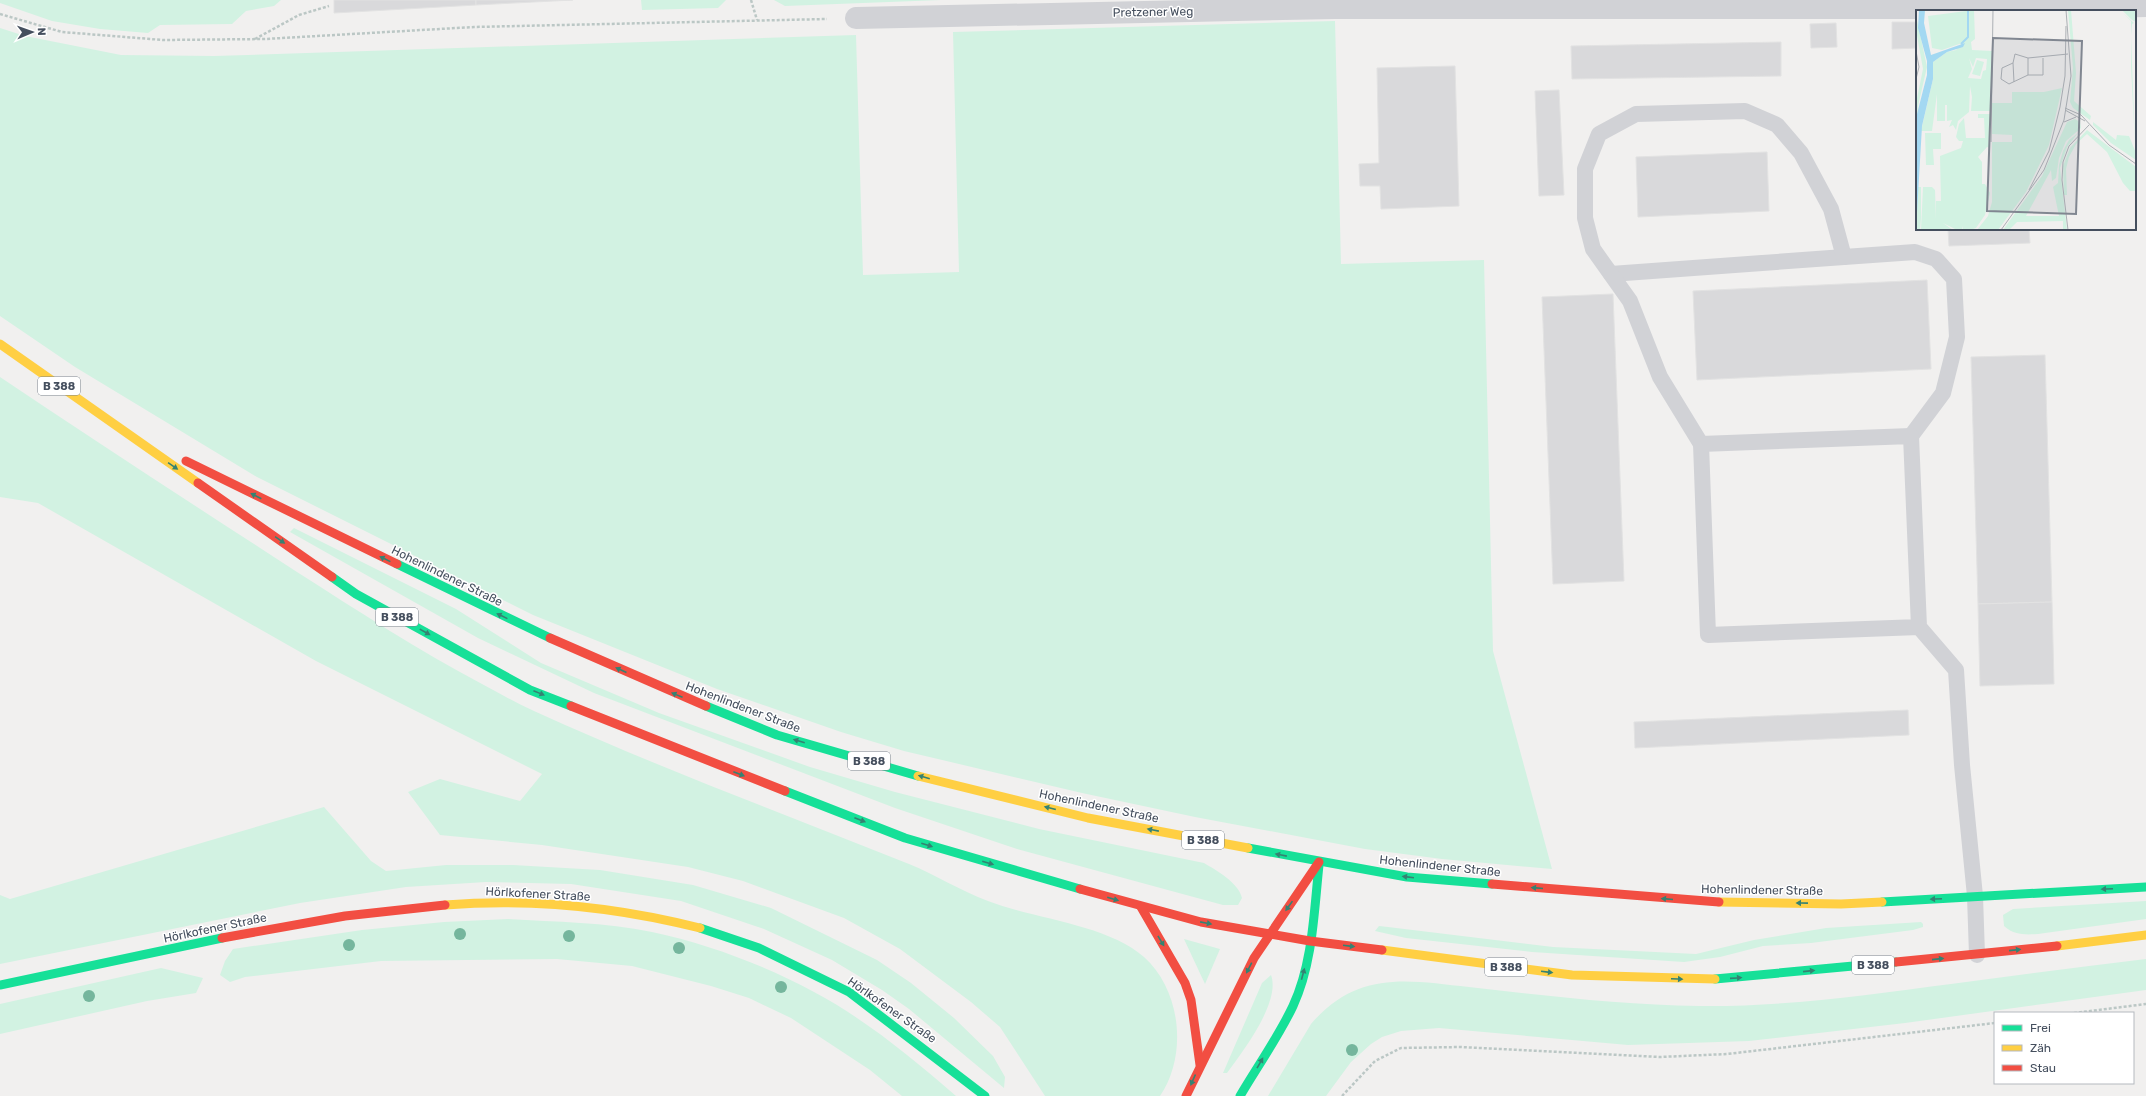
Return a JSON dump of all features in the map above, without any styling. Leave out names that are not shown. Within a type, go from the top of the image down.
[{"type":"main road","name":"B 388","points":[[0,344],[356,594],[530,690],[702,760],[904,838],[1141,907],[1201,922],[1310,941],[1572,975],[1703,980],[1977,955],[2146,936]]},
{"type":"main road","name":"Hohenlindener Straße","points":[[118,427],[285,511],[534,631],[656,686],[777,735],[933,780],[1088,818],[1319,862],[1407,877],[1706,902],[1841,904],[2146,887]]},
{"type":"main road","points":[[1186,1096],[1254,958],[1319,862]]},
{"type":"main road","points":[[1240,1096],[1293,1006],[1303,975],[1310,941],[1319,862]]},
{"type":"main road","name":"Hörlkofener Straße","points":[[0,985],[292,924],[412,907],[501,902],[572,905],[643,914],[710,930],[780,958],[845,990],[948,1065],[985,1096]]},
{"type":"main road","points":[[1141,907],[1185,983],[1191,1000],[1200,1065]]},
{"type":"street","name":"Pretzener Weg","points":[[856,18],[1335,8],[2063,8],[2146,6]]},
{"type":"lane","points":[[1844,257],[1832,209],[1800,153],[1777,125],[1745,111],[1636,114],[1599,134],[1585,169],[1585,218],[1593,249],[1630,301],[1660,377],[1701,444],[1708,635],[1919,627]]},
{"type":"lane","points":[[1611,274],[1915,252],[1936,259],[1954,279],[1957,338],[1943,393],[1911,436],[1919,627],[1956,670],[1962,765],[1975,896],[1977,955]]},
{"type":"lane","points":[[1701,444],[1911,436]]},
{"type":"path","points":[[751,0],[758,20]]},
{"type":"path","points":[[254,40],[299,15],[329,6]]},
{"type":"path","points":[[0,14],[62,32],[163,40],[254,40],[474,27],[856,18]]},
{"type":"path","points":[[2082,1012],[2146,1004]]},
{"type":"path","points":[[1342,1096],[1375,1061],[1401,1048],[1460,1047],[1667,1057],[1727,1054],[1994,1023]]},
{"type":"green space","points":[[0,0],[281,0],[274,6],[246,11],[232,24],[160,25],[148,33],[100,29],[52,21],[0,3]]},
{"type":"green space","points":[[641,0],[726,0],[718,8],[642,10]]},
{"type":"green space","points":[[774,0],[941,0],[785,6]]},
{"type":"green space","points":[[1335,21],[1341,264],[1484,260],[1493,651],[1552,869],[1442,859],[1365,849],[1195,817],[1082,793],[904,751],[841,732],[717,689],[533,615],[257,477],[75,367],[0,316],[0,28],[25,36],[121,55],[214,56],[856,35],[863,275],[959,272],[953,32]]},
{"type":"green space","points":[[0,377],[365,616],[435,658],[521,705],[627,752],[909,864],[968,893],[988,901],[1091,930],[1129,946],[1144,957],[1156,971],[1166,987],[1173,1005],[1177,1043],[1175,1062],[1169,1080],[1160,1096],[1045,1096],[1000,1027],[971,1002],[900,949],[844,918],[743,881],[688,867],[542,845],[440,835],[408,792],[440,779],[520,801],[542,774],[316,661],[38,503],[0,497]]},
{"type":"green space","points":[[294,528],[456,609],[541,663],[659,713],[810,767],[895,792],[1039,829],[1204,863],[1221,873],[1232,882],[1240,892],[1242,898],[1238,905],[1223,905],[1017,849],[895,808],[594,693],[478,638],[290,532]]},
{"type":"green space","points":[[324,807],[371,861],[386,871],[446,865],[513,865],[600,870],[693,885],[771,908],[877,960],[911,983],[954,1018],[993,1056],[1005,1077],[1004,1088],[909,1009],[882,990],[832,960],[764,929],[681,901],[571,884],[486,882],[406,887],[300,903],[0,964],[0,895],[10,899]]},
{"type":"green space","points":[[2146,901],[2146,919],[2038,934],[2016,933],[2004,926],[2003,915],[2013,909]]},
{"type":"green space","points":[[508,919],[616,926],[652,932],[715,949],[756,964],[795,982],[852,1014],[888,1040],[956,1096],[902,1096],[870,1070],[791,1018],[749,998],[711,986],[632,966],[557,959],[381,961],[245,977],[230,982],[220,975],[225,961],[233,949],[362,930],[444,922]]},
{"type":"green space","points":[[1921,922],[1923,927],[1913,930],[1811,943],[1763,946],[1720,957],[1684,962],[1532,952],[1406,938],[1375,931],[1379,926],[1553,947],[1696,954],[1754,940],[1826,928]]},
{"type":"green space","points":[[1184,939],[1220,949],[1205,984]]},
{"type":"green space","points":[[2146,959],[2146,990],[1905,1023],[1749,1041],[1628,1045],[1439,1028],[1401,1031],[1382,1037],[1371,1044],[1351,1062],[1326,1096],[1268,1096],[1311,1024],[1328,1007],[1346,994],[1365,987],[1384,983],[1404,981],[1425,982],[1555,997],[1642,1004],[1699,1006],[1763,1005],[1857,996]]},
{"type":"green space","points":[[161,968],[203,978],[196,993],[147,1001],[0,1034],[0,1004]]},
{"type":"green space","points":[[1271,975],[1273,986],[1271,999],[1266,1012],[1259,1026],[1242,1052],[1227,1073],[1223,1073],[1262,983]]},
{"type":"building","points":[[334,0],[476,0],[476,5],[334,13]]},
{"type":"building","points":[[476,0],[573,0],[476,5]]},
{"type":"building","points":[[1892,22],[1916,22],[1916,48],[1892,49]]},
{"type":"building","points":[[1836,23],[1837,47],[1811,48],[1810,24]]},
{"type":"building","points":[[1781,42],[1781,76],[1572,79],[1571,46]]},
{"type":"building","points":[[1455,66],[1459,206],[1381,209],[1380,186],[1360,186],[1359,164],[1379,163],[1377,68]]},
{"type":"building","points":[[1559,90],[1564,195],[1539,196],[1535,91]]},
{"type":"building","points":[[1767,152],[1769,211],[1638,217],[1636,157]]},
{"type":"building","points":[[1948,230],[2029,230],[2030,243],[1949,246]]},
{"type":"building","points":[[1927,280],[1931,369],[1697,380],[1693,291]]},
{"type":"building","points":[[1613,294],[1624,581],[1553,584],[1542,297]]},
{"type":"building","points":[[2045,355],[2052,602],[1978,604],[1971,357]]},
{"type":"building","points":[[2052,602],[2054,684],[1980,686],[1978,604]]},
{"type":"building","points":[[1908,710],[1909,735],[1635,748],[1634,722]]},
{"type":"traffic: fast","points":[[397,564],[550,638]]},
{"type":"traffic: fast","points":[[332,577],[356,594],[530,690],[571,706]]},
{"type":"traffic: fast","points":[[706,706],[777,735],[918,776]]},
{"type":"traffic: fast","points":[[785,791],[905,838],[1080,889]]},
{"type":"traffic: fast","points":[[1248,848],[1407,877],[1492,884]]},
{"type":"traffic: fast","points":[[1240,1096],[1281,1029],[1300,989],[1312,937],[1319,865]]},
{"type":"traffic: fast","points":[[1882,902],[2146,887]]},
{"type":"traffic: fast","points":[[700,928],[759,948],[849,992],[985,1096]]},
{"type":"traffic: fast","points":[[0,985],[222,938]]},
{"type":"traffic: fast","points":[[1715,979],[1896,962]]},
{"type":"traffic: slow","points":[[0,344],[198,483]]},
{"type":"traffic: slow","points":[[918,776],[1088,818],[1248,848]]},
{"type":"traffic: slow","points":[[1719,902],[1841,904],[1882,902]]},
{"type":"traffic: slow","points":[[445,905],[509,903],[574,906],[637,915],[700,928]]},
{"type":"traffic: slow","points":[[2057,946],[2146,935]]},
{"type":"traffic: slow","points":[[1382,950],[1572,975],[1715,979]]},
{"type":"traffic: jam","points":[[186,461],[397,564]]},
{"type":"traffic: jam","points":[[198,483],[332,577]]},
{"type":"traffic: jam","points":[[550,638],[706,706]]},
{"type":"traffic: jam","points":[[571,706],[785,791]]},
{"type":"traffic: jam","points":[[1186,1096],[1254,958],[1319,862]]},
{"type":"traffic: jam","points":[[1492,884],[1719,902]]},
{"type":"traffic: jam","points":[[1080,889],[1201,922],[1310,941],[1382,950]]},
{"type":"traffic: jam","points":[[222,938],[345,916],[445,905]]},
{"type":"traffic: jam","points":[[1141,907],[1185,983],[1191,1000],[1200,1065]]},
{"type":"traffic: jam","points":[[1896,962],[2057,946]]}]
